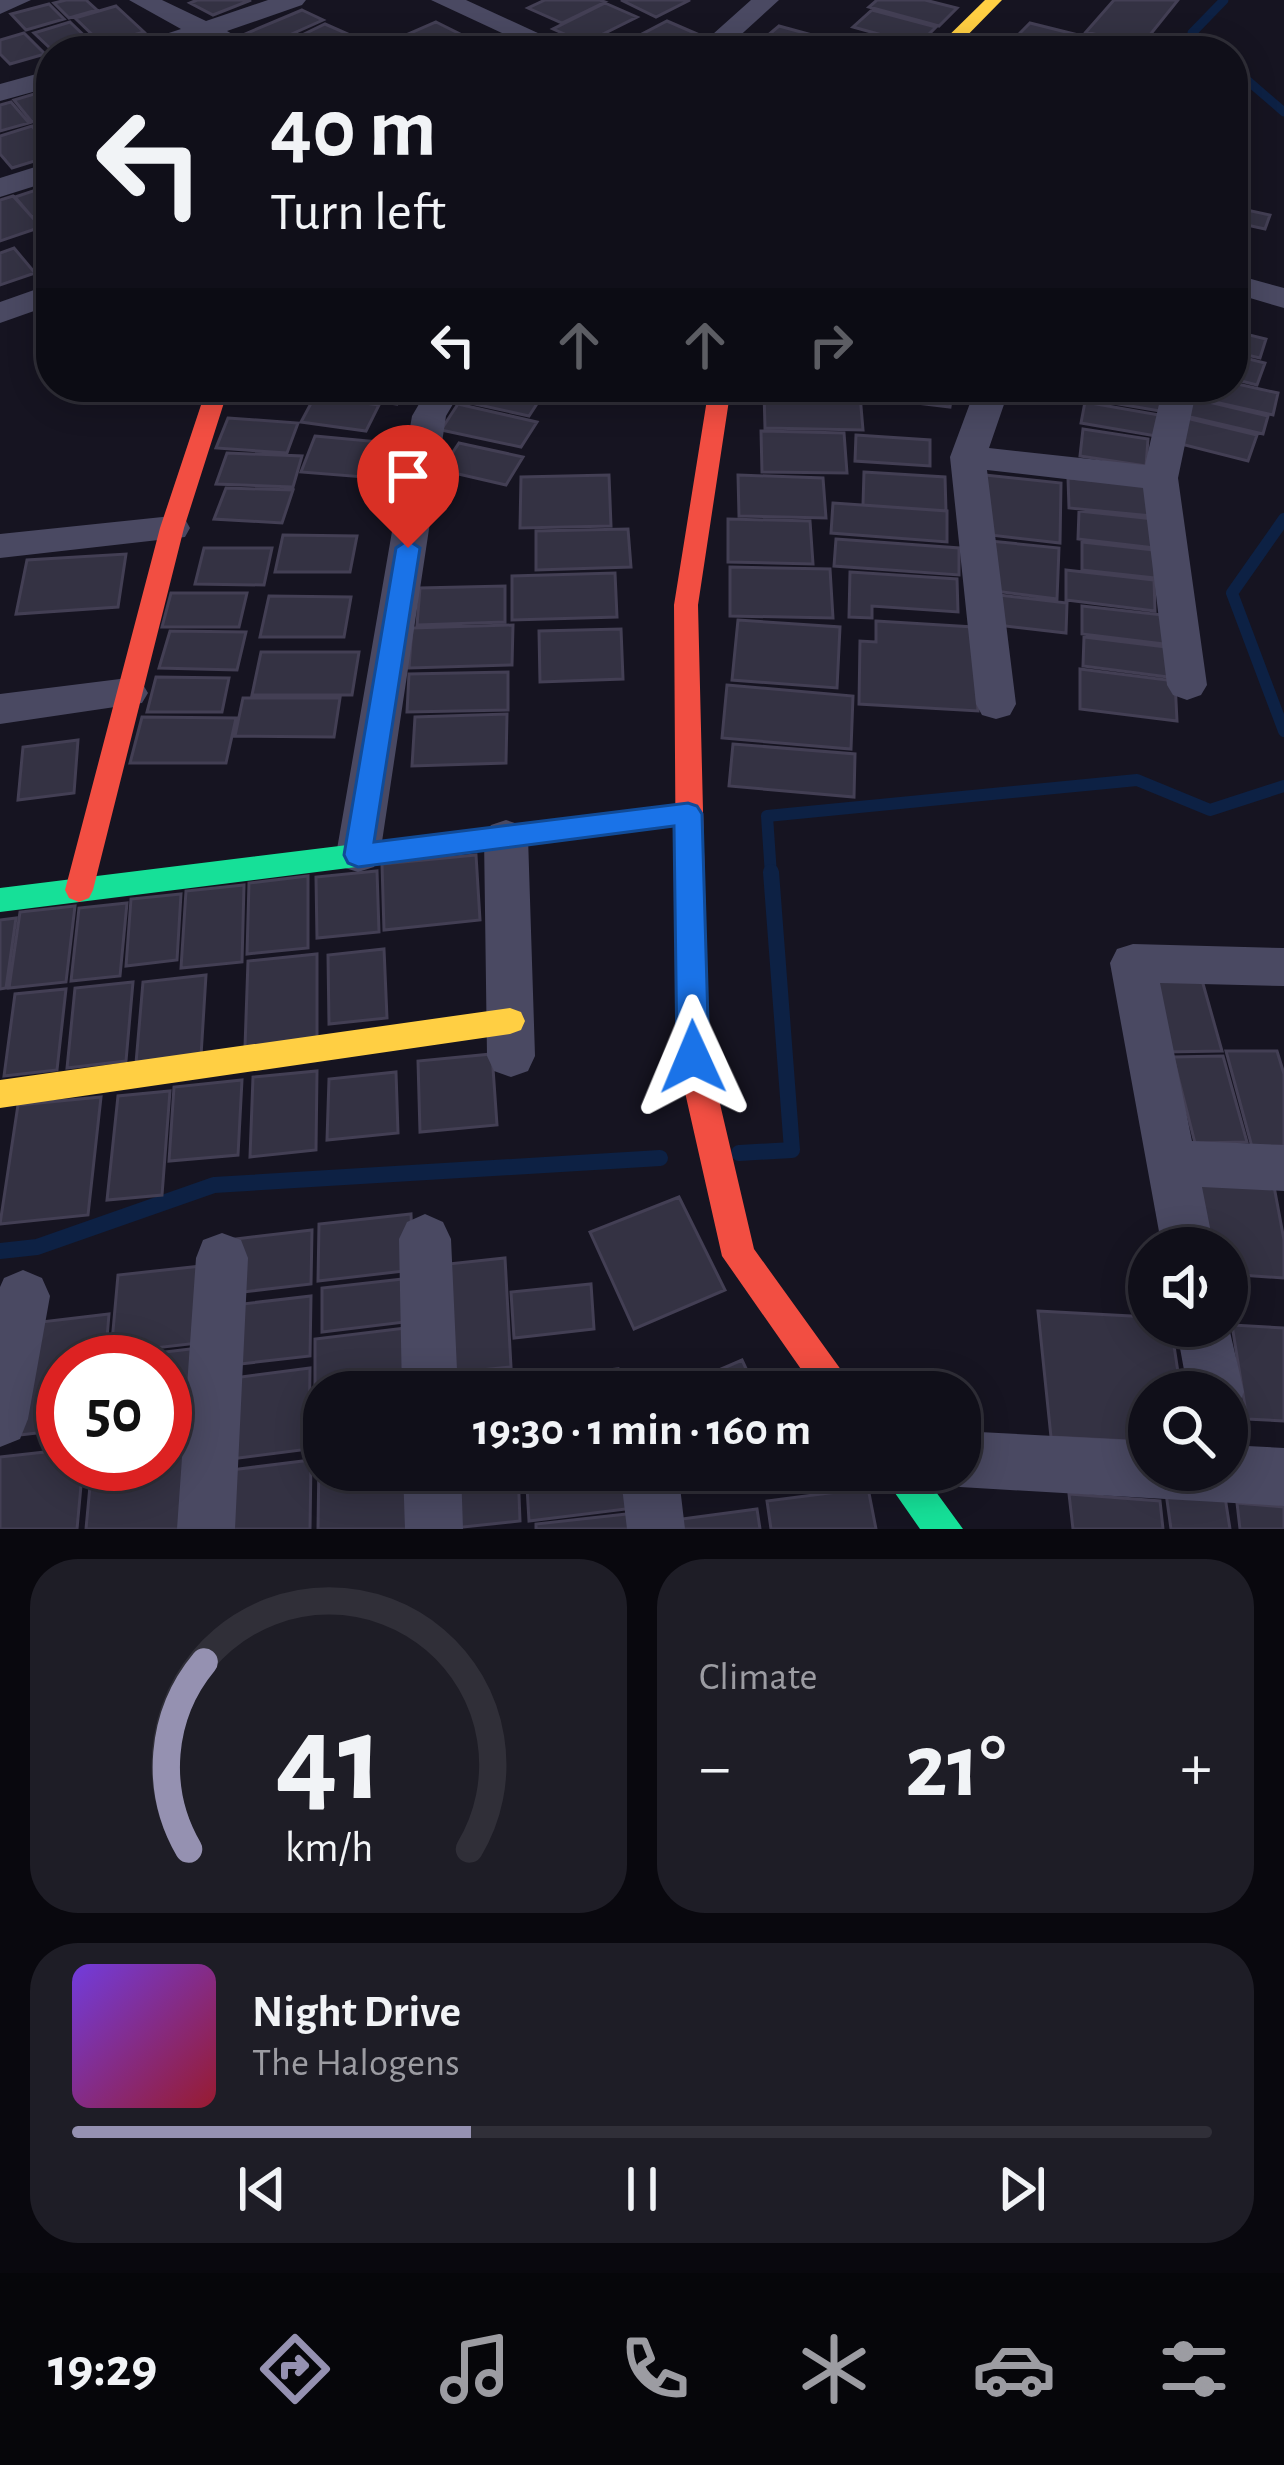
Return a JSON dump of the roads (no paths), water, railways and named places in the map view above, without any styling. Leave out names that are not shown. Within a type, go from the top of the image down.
[{"type":"street","points":[[0,6],[19,0]]},
{"type":"street","points":[[142,0],[217,36]]},
{"type":"street","points":[[190,36],[293,0]]},
{"type":"street","points":[[444,0],[529,36]]},
{"type":"street","points":[[724,36],[766,0]]},
{"type":"street","points":[[957,36],[994,0]]},
{"type":"street","points":[[0,93],[36,82]]},
{"type":"street","points":[[0,188],[36,176]]},
{"type":"street","points":[[1248,287],[1284,298]]},
{"type":"street","points":[[0,313],[36,300]]},
{"type":"street","points":[[79,890],[172,528],[213,402]]},
{"type":"street","points":[[358,855],[429,416],[437,402]]},
{"type":"street","points":[[718,402],[686,605],[693,1057],[739,1256],[824,1371]]},
{"type":"street","points":[[988,402],[968,457],[996,704]]},
{"type":"street","points":[[1177,402],[1160,478],[1186,685]]},
{"type":"street","points":[[968,457],[1160,478]]},
{"type":"street","points":[[0,546],[172,528]]},
{"type":"street","points":[[0,709],[128,693]]},
{"type":"street","points":[[0,900],[688,814]]},
{"type":"street","points":[[0,1094],[511,1039],[506,837]]},
{"type":"street","points":[[1184,1227],[1133,963],[1284,967]]},
{"type":"street","points":[[1172,1163],[1284,1168]]},
{"type":"street","points":[[424,1238],[429,1371]]},
{"type":"street","points":[[206,1529],[222,1258]]},
{"type":"street","points":[[0,1419],[23,1296]]},
{"type":"street","points":[[981,1460],[1128,1464]]},
{"type":"street","points":[[433,1491],[434,1529]]},
{"type":"street","points":[[652,1491],[656,1529]]},
{"type":"street","points":[[914,1491],[944,1529]]},
{"type":"waterway","points":[[1196,36],[1192,33],[1224,0]]},
{"type":"waterway","points":[[1248,81],[1284,112]]},
{"type":"waterway","points":[[1284,519],[1232,593],[1284,731]]},
{"type":"waterway","points":[[771,875],[767,816],[1137,780],[1210,810],[1284,786]]},
{"type":"waterway","points":[[739,1153],[792,1150],[771,872]]},
{"type":"waterway","points":[[0,1251],[37,1247],[214,1185],[660,1158]]}]
